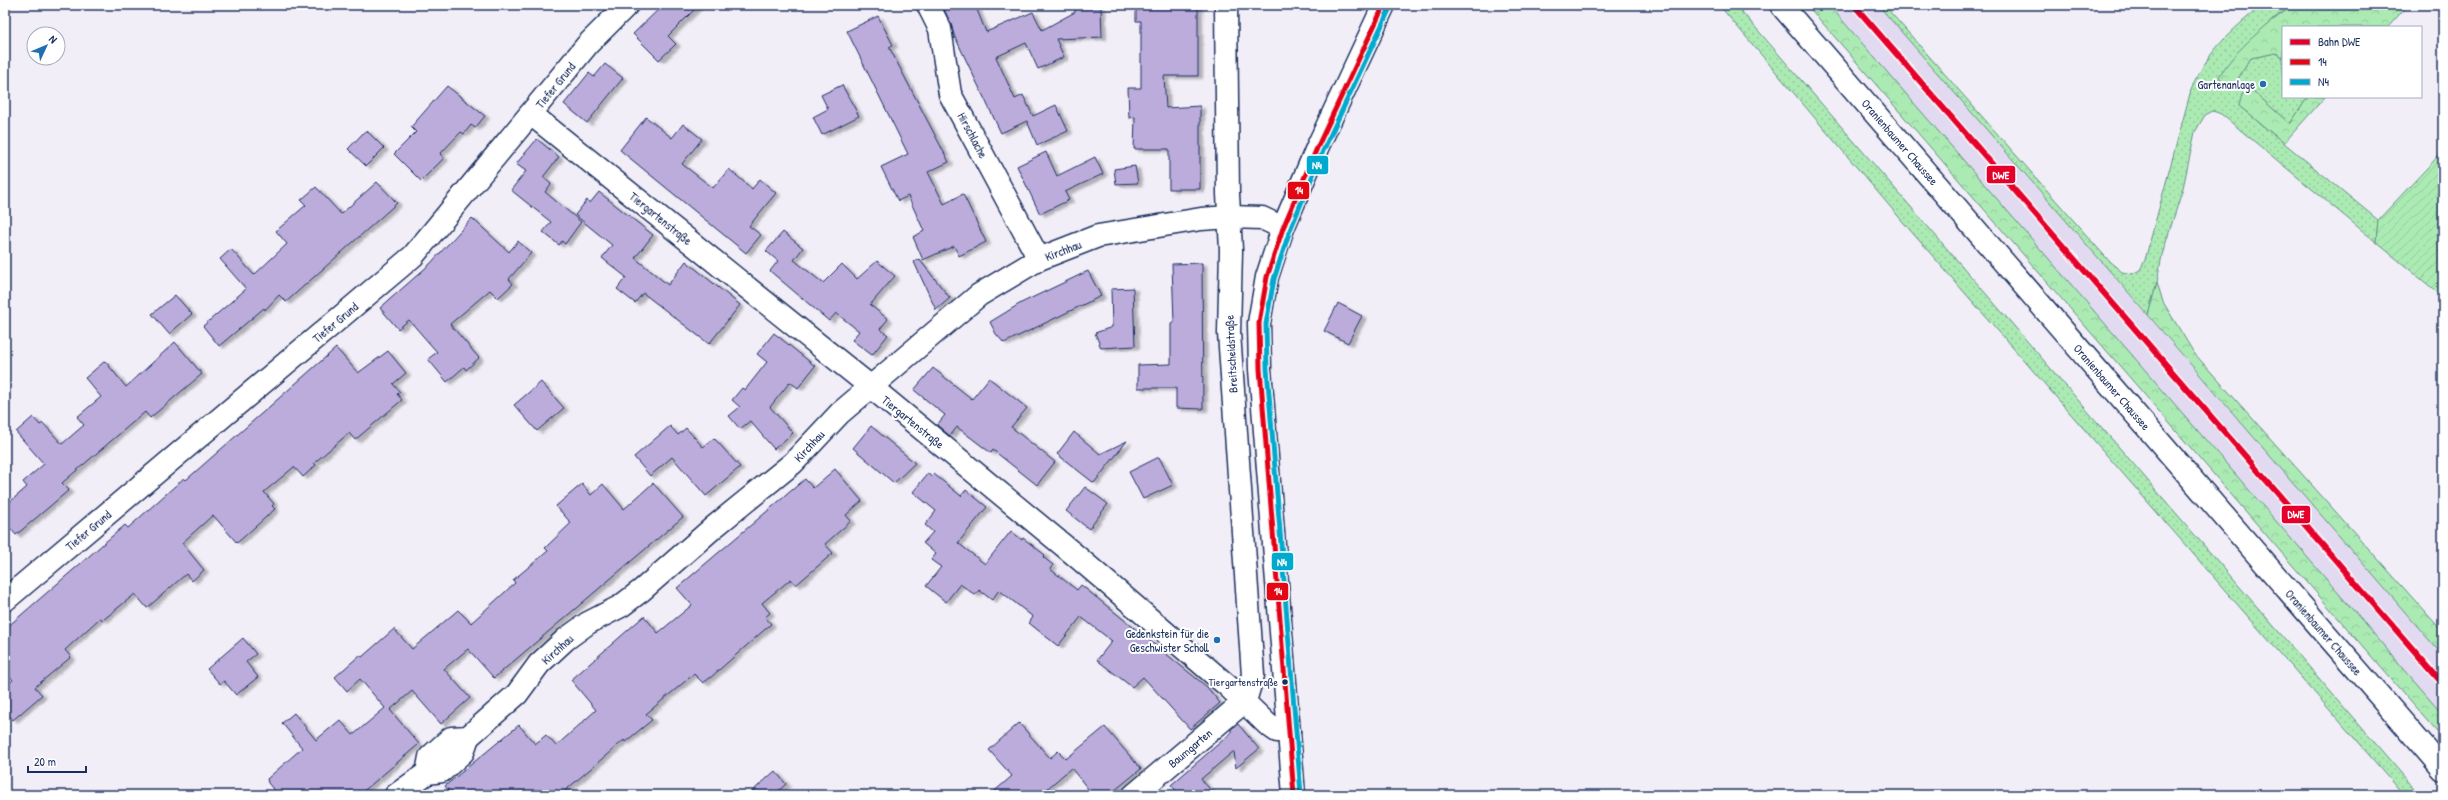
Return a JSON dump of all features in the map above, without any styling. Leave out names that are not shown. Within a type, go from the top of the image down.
[{"type":"street","name":"Tiefer Grund","points":[[5,600],[413,256],[588,44],[627,5]]},
{"type":"street","name":"Hirschlache","points":[[928,5],[940,29],[950,94],[1039,259]]},
{"type":"street","name":"Breitscheidstraße","points":[[1226,5],[1229,217],[1231,250],[1229,334],[1253,675],[1245,701]]},
{"type":"street","points":[[1294,795],[1260,369],[1259,323],[1267,277],[1283,228],[1317,148],[1384,5]]},
{"type":"street","name":"Oranienbaumer Chaussee","points":[[1781,5],[2443,769]]},
{"type":"street","name":"Tiergartenstraße","points":[[531,114],[871,387],[1075,555],[1245,701],[1266,724],[1277,731],[1289,731]]},
{"type":"street","name":"Kirchhau","points":[[396,795],[427,773],[442,771],[463,752],[468,737],[509,702],[539,664],[566,639],[642,590],[714,527],[793,463],[840,413],[979,295],[1039,259],[1098,236],[1201,219],[1229,217],[1262,218],[1283,228]]},
{"type":"street","name":"Baumgarten","points":[[1134,795],[1245,701]]},
{"type":"shaded area","points":[[1829,5],[1878,5],[2443,656],[2443,714]]},
{"type":"green space","points":[[1719,5],[1736,5],[2420,795],[2404,795],[1909,229]]},
{"type":"green space","points":[[1807,5],[1829,5],[2443,714],[2443,739]]},
{"type":"green space","points":[[1878,5],[1884,5],[2110,262],[2122,272],[2132,274],[2140,270],[2145,260],[2191,90],[2205,64],[2212,53],[2230,33],[2262,5],[2294,5],[2273,19],[2234,85],[2251,58],[2276,53],[2282,56],[2282,98],[2307,98],[2290,124],[2253,91],[2239,106],[2378,220],[2376,242],[2221,114],[2213,111],[2205,115],[2195,132],[2183,188],[2162,255],[2157,282],[2148,315]]},
{"type":"green space","points":[[2294,5],[2408,5],[2389,26],[2282,26],[2282,56],[2276,53],[2251,58],[2234,85],[2224,85],[2219,77],[2226,67],[2253,37]]},
{"type":"green space","points":[[2253,91],[2290,124],[2307,98],[2324,98],[2284,143],[2239,106],[2242,94]]},
{"type":"green space","points":[[2443,151],[2443,297],[2376,242],[2378,220]]},
{"type":"green space","points":[[2157,282],[2163,302],[2194,353],[2443,632],[2443,656],[2148,315]]},
{"type":"building","points":[[663,5],[699,5],[668,36],[676,44],[659,60],[633,34]]},
{"type":"building","points":[[942,5],[975,5],[986,32],[1033,12],[1042,30],[1075,12],[1075,8],[1101,7],[1102,37],[1056,39],[1064,57],[1038,69],[1026,43],[996,57],[1015,99],[1023,95],[1033,116],[1056,105],[1068,131],[1037,145],[1027,121],[1001,133],[954,35],[951,24]]},
{"type":"building","points":[[1136,5],[1198,5],[1198,76],[1164,76],[1166,108],[1200,106],[1200,189],[1169,189],[1169,149],[1134,149],[1135,117],[1129,118],[1128,88],[1141,88],[1141,21],[1136,21]]},
{"type":"building","points":[[878,16],[893,45],[889,47],[949,162],[928,172],[944,204],[963,194],[986,242],[959,256],[954,246],[923,260],[913,237],[924,231],[908,196],[898,201],[881,167],[908,154],[847,31]]},
{"type":"building","points":[[605,64],[623,78],[587,123],[564,104],[589,73],[594,77]]},
{"type":"building","points":[[842,85],[859,116],[822,135],[813,117],[828,109],[821,95]]},
{"type":"building","points":[[447,86],[485,116],[475,128],[471,125],[464,134],[461,132],[440,154],[444,158],[421,181],[394,154],[416,132],[411,127]]},
{"type":"building","points":[[646,117],[672,138],[683,124],[702,139],[682,164],[713,188],[729,169],[752,189],[760,179],[776,193],[749,226],[761,235],[746,253],[620,150]]},
{"type":"building","points":[[366,130],[384,148],[366,166],[348,149]]},
{"type":"building","points":[[537,139],[559,157],[543,177],[551,184],[545,192],[581,222],[565,244],[562,241],[559,245],[543,232],[551,222],[511,190],[526,171],[516,164]]},
{"type":"building","points":[[1046,152],[1057,176],[1095,157],[1103,174],[1065,192],[1069,200],[1040,214],[1017,166]]},
{"type":"building","points":[[1135,166],[1138,183],[1116,184],[1114,169]]},
{"type":"building","points":[[377,182],[397,203],[286,302],[279,295],[265,310],[264,308],[219,346],[203,326],[246,289],[220,259],[231,249],[254,275],[287,244],[276,231],[306,205],[301,200],[316,187],[341,214]]},
{"type":"building","points":[[599,192],[653,235],[635,258],[668,285],[686,261],[740,305],[709,344],[643,293],[635,303],[617,289],[626,277],[602,258],[612,245],[575,215],[587,200],[590,203]]},
{"type":"building","points":[[472,218],[509,252],[518,241],[531,253],[509,279],[513,284],[498,298],[490,290],[450,324],[479,358],[466,370],[464,367],[447,382],[428,359],[437,352],[409,320],[398,329],[380,308],[430,264]]},
{"type":"building","points":[[783,232],[803,248],[794,260],[823,283],[842,264],[857,279],[877,261],[895,276],[870,305],[888,319],[880,329],[888,335],[872,355],[852,340],[859,331],[836,313],[829,321],[770,271],[778,261],[766,251]]},
{"type":"building","points":[[919,259],[950,298],[936,310],[914,262]]},
{"type":"building","points":[[1202,263],[1203,409],[1176,408],[1176,388],[1138,388],[1138,365],[1171,364],[1171,323],[1174,323],[1172,264]]},
{"type":"building","points":[[1088,271],[1101,296],[1004,343],[996,334],[990,322],[1021,303]]},
{"type":"building","points":[[1133,288],[1135,346],[1101,348],[1095,333],[1112,327],[1111,289]]},
{"type":"building","points":[[175,295],[192,314],[169,334],[152,314]]},
{"type":"building","points":[[1338,303],[1362,316],[1348,343],[1324,331]]},
{"type":"building","points":[[774,333],[815,366],[798,388],[790,382],[770,407],[793,433],[774,449],[750,421],[740,429],[729,416],[740,407],[732,400],[742,388],[745,390],[767,362],[757,354]]},
{"type":"building","points":[[175,342],[202,374],[150,418],[145,412],[62,483],[69,490],[16,535],[5,522],[5,506],[27,487],[23,482],[44,464],[16,432],[33,417],[40,425],[43,423],[62,444],[84,425],[77,417],[101,397],[85,378],[105,361],[126,387]]},
{"type":"building","points":[[336,348],[358,373],[388,351],[406,373],[393,384],[400,392],[397,394],[402,400],[355,440],[349,433],[314,463],[316,465],[303,477],[294,467],[264,492],[274,504],[272,506],[275,509],[237,543],[213,515],[182,543],[204,570],[192,581],[186,574],[147,608],[135,594],[103,620],[100,618],[65,650],[71,657],[35,687],[42,695],[13,720],[5,710],[5,687],[13,680],[5,671],[5,629],[125,525],[128,528],[184,478],[186,480]]},
{"type":"building","points":[[933,368],[972,399],[989,378],[1027,408],[1011,427],[1055,462],[1037,485],[993,450],[991,453],[957,427],[950,436],[937,425],[945,415],[914,390]]},
{"type":"building","points":[[541,382],[564,408],[537,431],[514,405]]},
{"type":"building","points":[[670,426],[678,435],[686,428],[703,447],[714,438],[740,467],[706,496],[672,457],[650,476],[634,457]]},
{"type":"building","points":[[871,426],[915,463],[894,483],[853,448]]},
{"type":"building","points":[[1074,432],[1100,454],[1127,441],[1094,483],[1057,454]]},
{"type":"building","points":[[1159,457],[1173,485],[1143,499],[1129,472]]},
{"type":"building","points":[[835,469],[862,501],[846,515],[851,521],[825,544],[833,553],[796,585],[791,579],[762,603],[770,613],[765,617],[771,624],[710,678],[703,683],[694,674],[646,714],[652,720],[625,742],[624,740],[560,795],[452,795],[445,786],[519,725],[535,744],[546,735],[556,746],[596,710],[571,680],[644,616],[658,633],[692,605],[677,588],[805,479],[813,488]]},
{"type":"building","points":[[928,473],[931,477],[934,474],[961,496],[966,490],[987,507],[958,543],[985,564],[1011,531],[1022,540],[1023,538],[1045,555],[1043,557],[1053,565],[1050,569],[1077,590],[1081,585],[1207,687],[1220,703],[1190,729],[1143,677],[1132,687],[1097,660],[1112,641],[1081,617],[1058,646],[1029,623],[1033,617],[999,590],[992,600],[979,590],[975,595],[960,584],[946,602],[926,586],[941,567],[931,560],[936,554],[923,543],[933,532],[925,525],[936,511],[913,492]]},
{"type":"building","points":[[653,483],[683,517],[494,678],[468,649],[444,669],[470,698],[441,724],[412,691],[390,710],[419,744],[359,795],[278,795],[268,783],[267,779],[302,748],[282,723],[294,713],[316,740],[340,720],[353,735],[385,708],[360,679],[347,691],[335,677],[360,655],[362,657],[394,629],[412,649],[458,610],[471,623],[515,583],[513,580],[548,551],[545,548],[571,523],[556,506],[582,484],[591,495],[603,484],[624,509]]},
{"type":"building","points":[[1085,487],[1108,504],[1089,529],[1066,511]]},
{"type":"building","points":[[243,638],[256,654],[246,662],[258,677],[236,695],[224,681],[220,684],[207,669]]},
{"type":"building","points":[[1019,723],[1050,758],[1058,751],[1066,759],[1105,727],[1141,769],[1109,795],[1093,795],[1071,768],[1040,795],[990,795],[1012,776],[989,750]]},
{"type":"building","points":[[1238,724],[1259,749],[1236,768],[1234,751],[1201,779],[1215,795],[1180,795],[1171,785],[1231,733],[1231,729]]},
{"type":"building","points":[[775,771],[786,784],[774,795],[748,795]]},
{"type":"rail line","name":"DWE","points":[[1854,5],[2443,684]]},
{"type":"transit line","name":"14","points":[[1294,795],[1260,369],[1259,323],[1267,277],[1283,228],[1317,148],[1384,5]]},
{"type":"transit line","name":"N4","points":[[1301,794],[1267,369],[1266,324],[1274,279],[1290,230],[1323,151],[1390,8]]},
{"type":"place","name":"Gartenanlage","points":[[2263,84]]},
{"type":"place","name":"Gedenkstein für die Geschwister Scholl","points":[[1217,640]]},
{"type":"place","name":"Tiergartenstraße","points":[[1285,682]]}]
